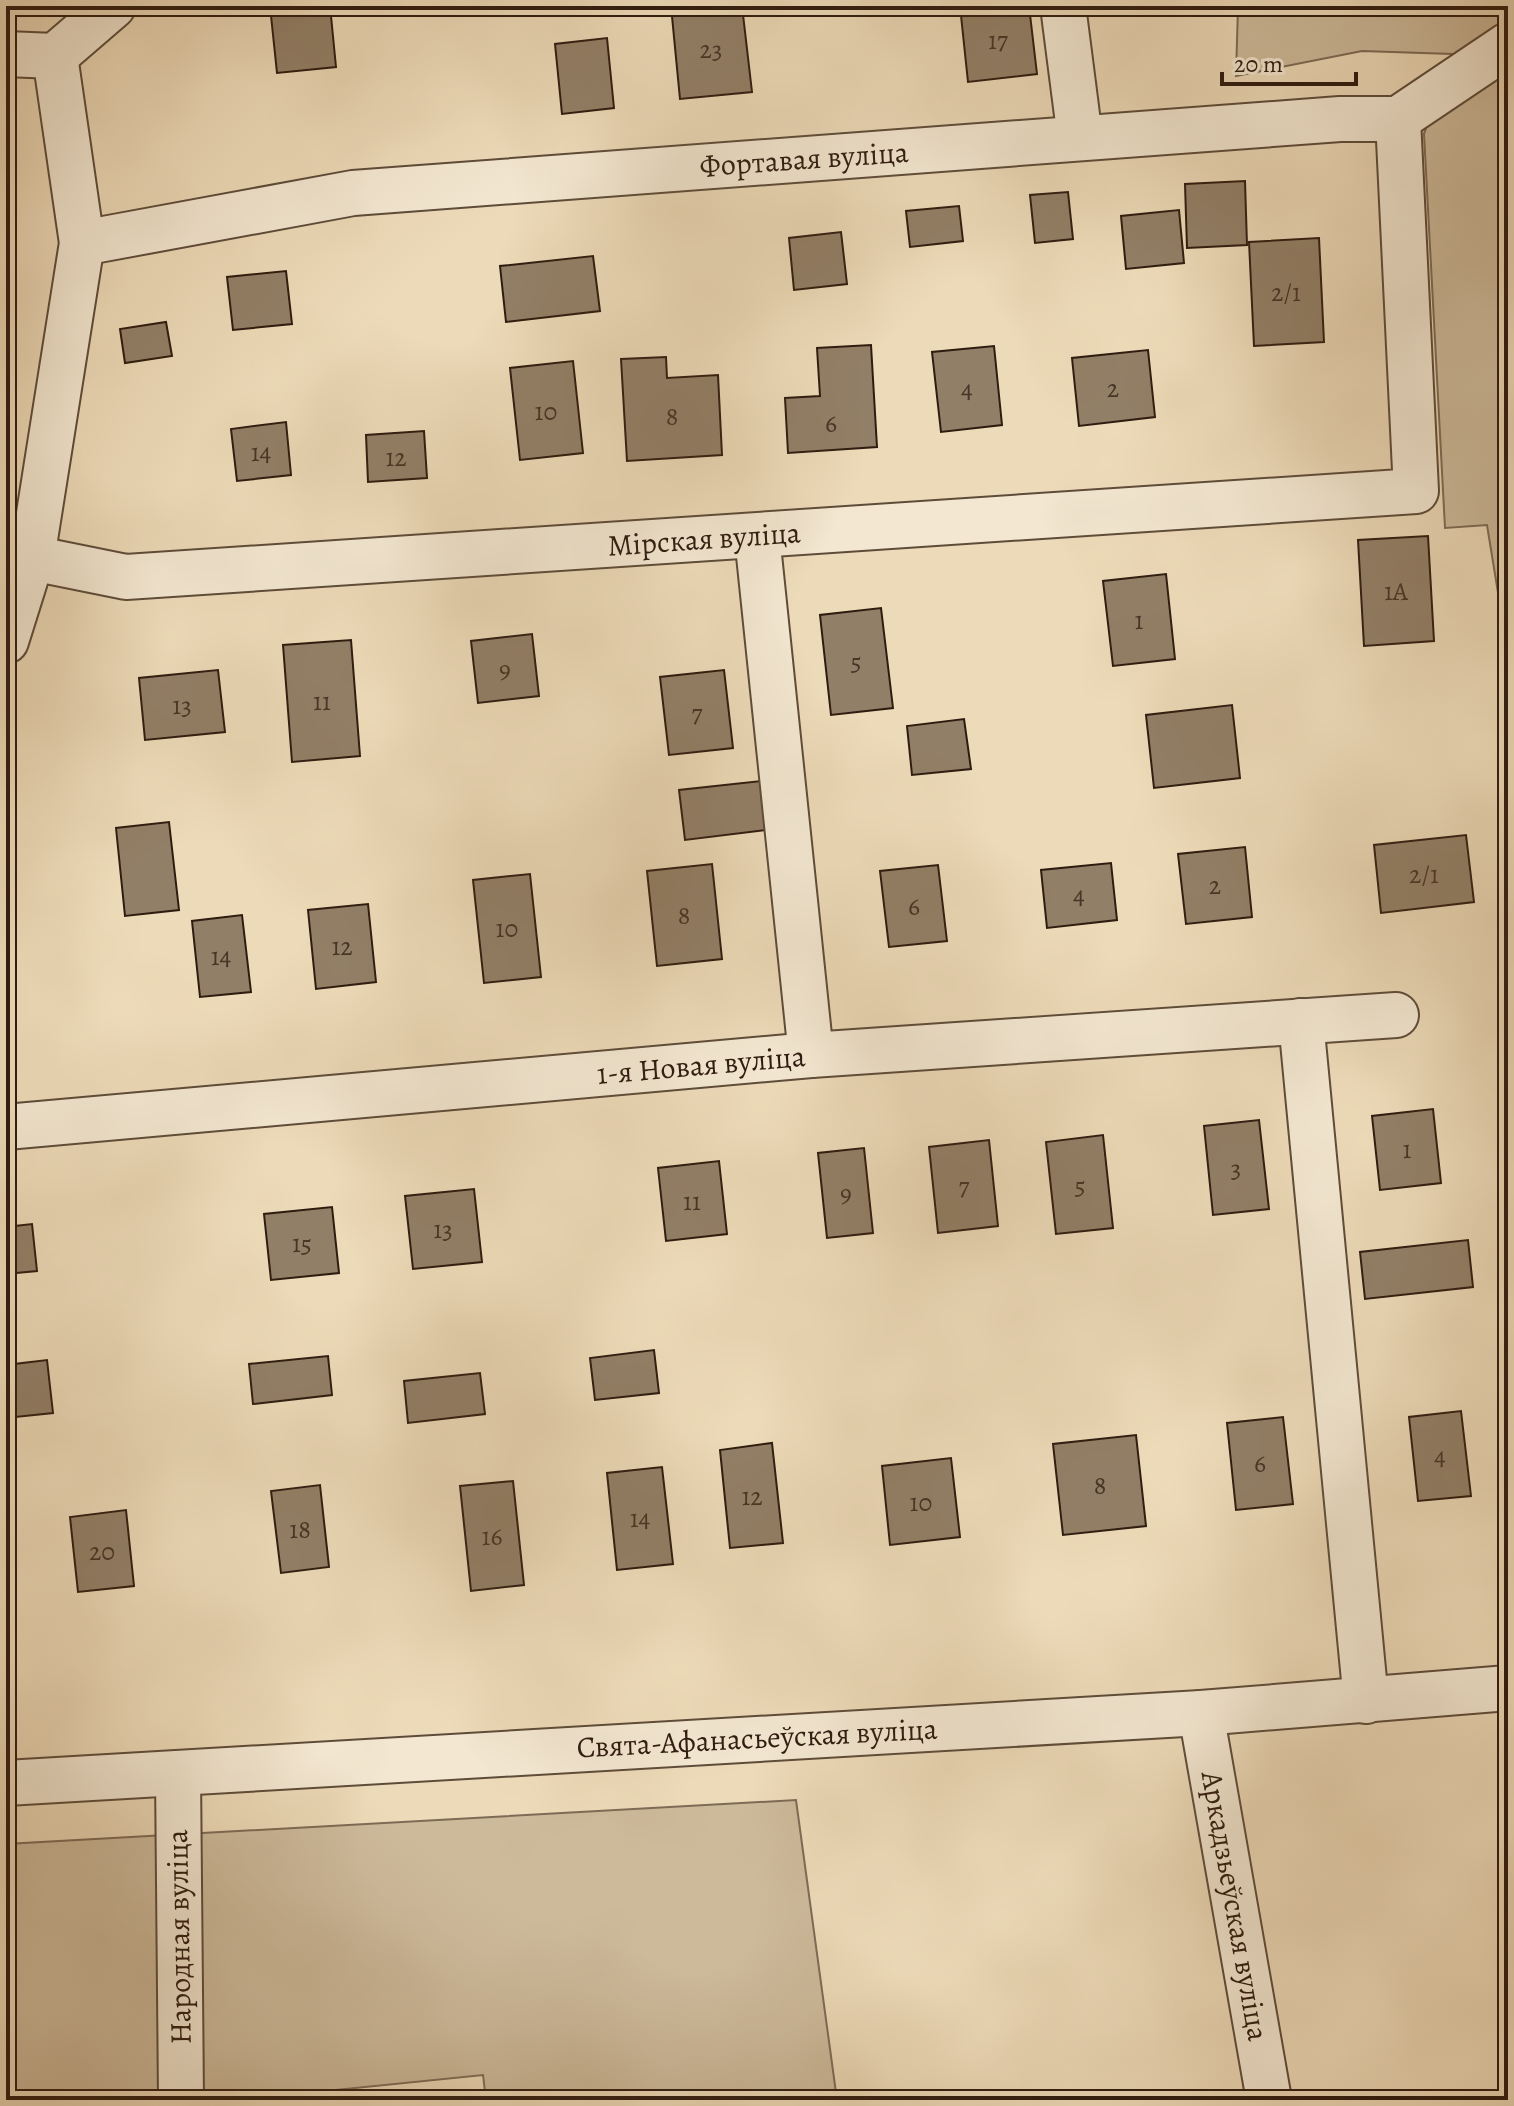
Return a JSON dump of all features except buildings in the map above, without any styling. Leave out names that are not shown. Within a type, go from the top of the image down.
[{"type":"street","points":[[6,54],[55,56],[113,6]]},
{"type":"street","points":[[1063,6],[1080,138]]},
{"type":"street","points":[[1398,119],[1508,45]]},
{"type":"street","points":[[6,641],[19,545],[82,243],[55,56]]},
{"type":"street","name":"Фортавая вуліца","points":[[82,243],[353,193],[1340,119],[1398,119]]},
{"type":"street","name":"Мірская вуліца","points":[[19,545],[126,577],[1416,491],[1398,119]]},
{"type":"street","points":[[757,536],[811,1055]]},
{"type":"street","name":"1-я Новая вуліца","points":[[6,1127],[811,1055],[1396,1015]]},
{"type":"street","points":[[1301,1021],[1366,1701]]},
{"type":"street","name":"Свята-Афанасьеўская вуліца","points":[[6,1783],[1201,1713],[1508,1688]]},
{"type":"street","name":"Аркадзьеўская вуліца","points":[[1201,1713],[1269,2100]]},
{"type":"street","name":"Народная вуліца","points":[[178,1773],[181,2100]]},
{"type":"shaded area","points":[[1238,6],[1508,6],[1508,654],[1487,525],[1445,528],[1424,134],[1452,54],[1362,51],[1236,76]]},
{"type":"shaded area","points":[[796,1800],[837,2100],[486,2100],[483,2075],[237,2100],[6,2100],[6,1844]]}]
